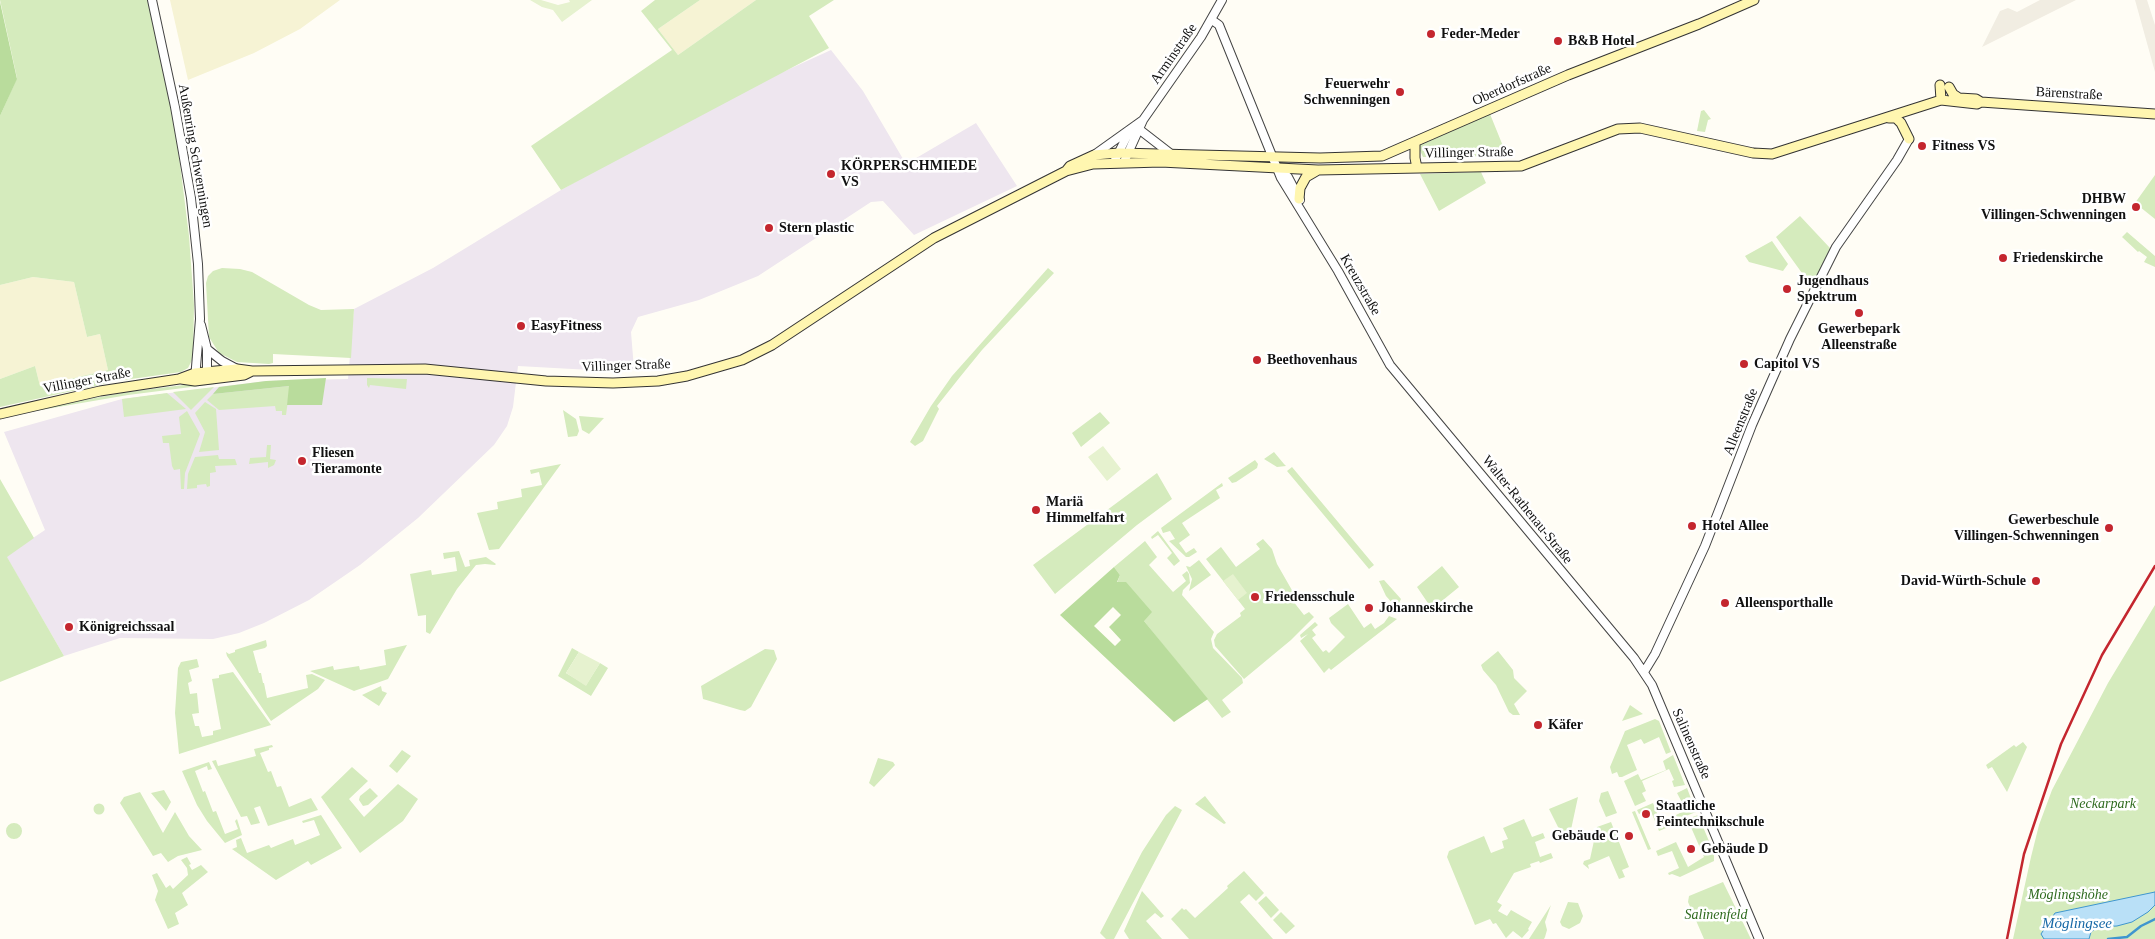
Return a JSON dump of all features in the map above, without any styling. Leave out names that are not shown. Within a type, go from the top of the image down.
[{"type":"main road","name":"Oberdorfstraße","points":[[1273,157],[1382,156],[1568,75],[1699,24],[1754,0]]},
{"type":"main road","name":"Bärenstraße","points":[[1981,102],[1976,99],[1959,98],[1944,86],[1941,100],[1977,104],[1981,102],[2155,114]]},
{"type":"main road","name":"Villinger Straße","points":[[1066,171],[1073,171],[1093,164],[1114,162],[1318,170],[1521,166],[1618,129],[1640,128],[1753,153],[1772,154],[1941,100]]},
{"type":"main road","points":[[1889,118],[1896,118],[1901,123],[1909,140]]},
{"type":"main road","points":[[1415,142],[1417,168]]},
{"type":"main road","name":"Villinger Straße","points":[[0,414],[100,391],[237,369],[252,371],[404,368],[546,380],[613,383],[658,381],[699,373],[742,360],[772,345],[934,238],[1094,155],[1124,153],[1273,157]]},
{"type":"main road","points":[[1299,199],[1300,188],[1306,177],[1318,170]]},
{"type":"main road","name":"Villinger Straße","points":[[207,375],[244,375],[252,371]]},
{"type":"street","name":"Außenring Schwenningen","points":[[152,0],[175,107],[191,198],[197,257],[200,318],[195,377]]},
{"type":"street","name":"Arminstraße","points":[[1114,162],[1124,153],[1140,130],[1143,120],[1212,20],[1222,0]]},
{"type":"street","name":"Kreuzstraße","points":[[1212,20],[1219,25],[1281,178],[1346,283],[1390,364]]},
{"type":"street","name":"Arminstraße","points":[[1094,155],[1143,120]]},
{"type":"street","name":"Arminstraße","points":[[1124,162],[1124,153],[1131,128]]},
{"type":"street","points":[[1140,130],[1172,154]]},
{"type":"street","name":"Alleenstraße","points":[[1644,672],[1655,654],[1705,546],[1756,417],[1790,339],[1836,247],[1909,140]]},
{"type":"street","name":"Kreuzstraße","points":[[1277,167],[1288,177],[1307,219]]},
{"type":"street","name":"Außenring Schwenningen","points":[[200,318],[207,349],[207,375]]},
{"type":"street","points":[[207,349],[222,361],[237,369]]},
{"type":"street","name":"Walter-Rathenau-Straße","points":[[1390,364],[1644,672]]},
{"type":"street","name":"Salinenstraße","points":[[1644,672],[1652,685],[1695,784],[1759,939]]},
{"type":"shaded area","points":[[170,0],[340,0],[300,29],[254,53],[188,80]]},
{"type":"shaded area","points":[[700,0],[756,0],[678,55],[658,29]]},
{"type":"shaded area","points":[[2040,0],[2076,0],[1982,47],[2000,11],[2008,8],[2017,12]]},
{"type":"shaded area","points":[[2135,0],[2147,0],[2155,25],[2155,72]]},
{"type":"shaded area","points":[[831,50],[863,91],[906,164],[976,123],[1017,186],[914,235],[883,201],[871,202],[758,276],[699,300],[638,317],[631,332],[634,369],[609,371],[518,366],[513,407],[507,426],[494,445],[418,518],[360,565],[309,600],[264,623],[239,633],[213,639],[120,638],[64,656],[6,556],[45,530],[4,432],[122,399],[266,381],[348,379],[354,309],[433,268],[561,190],[715,103]]},
{"type":"shaded area","points":[[33,277],[74,282],[87,337],[100,334],[108,370],[40,386],[35,366],[0,379],[0,285]]},
{"type":"green space","points":[[0,0],[149,0],[175,124],[189,236],[194,305],[193,358],[188,368],[181,372],[117,381],[0,407],[0,379],[35,366],[40,386],[108,370],[100,334],[87,337],[74,282],[33,277],[0,285],[0,116],[17,78]]},
{"type":"green space","points":[[530,0],[541,0],[558,5],[570,2],[569,0],[592,0],[562,22],[553,10],[542,7]]},
{"type":"green space","points":[[655,0],[700,0],[658,29],[678,55],[756,0],[834,0],[809,16],[829,48],[561,190],[531,146],[672,50],[641,11]]},
{"type":"green space","points":[[0,2],[17,79],[0,116]]},
{"type":"green space","points":[[1704,110],[1711,119],[1708,120],[1705,132],[1697,131],[1701,111]]},
{"type":"green space","points":[[1490,114],[1507,156],[1423,157],[1418,146]]},
{"type":"green space","points":[[1481,172],[1486,183],[1439,211],[1420,174]]},
{"type":"green space","points":[[2155,175],[2155,219],[2135,203]]},
{"type":"green space","points":[[1800,216],[1830,248],[1812,287],[1776,237]]},
{"type":"green space","points":[[2127,232],[2155,256],[2155,267],[2144,262],[2147,257],[2138,252],[2122,237]]},
{"type":"green space","points":[[1772,241],[1788,264],[1783,271],[1749,262],[1745,256]]},
{"type":"green space","points":[[222,268],[252,272],[321,310],[354,309],[351,358],[273,354],[273,363],[269,364],[237,362],[219,353],[209,337],[206,283],[208,276],[213,271]]},
{"type":"green space","points":[[1048,268],[1054,273],[982,350],[960,377],[937,406],[939,409],[923,441],[915,446],[910,442],[931,406],[952,376]]},
{"type":"green space","points":[[326,378],[322,405],[287,405],[289,386],[213,394],[219,387],[266,381]]},
{"type":"green space","points":[[367,378],[407,379],[406,389],[370,385],[369,388]]},
{"type":"green space","points":[[215,381],[215,384],[128,395],[0,419],[0,417],[34,409],[128,392]]},
{"type":"green space","points":[[290,386],[286,415],[282,415],[282,411],[276,411],[275,406],[219,410],[207,400],[213,394]]},
{"type":"green space","points":[[214,387],[191,410],[173,392]]},
{"type":"green space","points":[[167,393],[186,409],[124,417],[122,399]]},
{"type":"green space","points":[[205,402],[216,409],[219,450],[199,452],[205,432],[195,413]]},
{"type":"green space","points":[[563,410],[576,419],[579,431],[577,436],[568,437]]},
{"type":"green space","points":[[187,411],[200,434],[185,473],[184,489],[181,489],[180,469],[174,470],[169,443],[163,443],[162,436],[181,434],[179,417]]},
{"type":"green space","points":[[1100,412],[1110,423],[1081,447],[1072,433]]},
{"type":"green space","points":[[579,416],[604,418],[589,434],[582,430]]},
{"type":"green space","points":[[267,445],[271,445],[270,459],[276,460],[274,465],[268,468],[268,462],[249,464],[250,458],[266,457]]},
{"type":"green space","points":[[1103,446],[1121,469],[1107,481],[1088,457]]},
{"type":"green space","points":[[1274,452],[1286,466],[1277,467],[1264,459]]},
{"type":"green space","points":[[218,455],[219,459],[235,459],[237,465],[215,466],[216,472],[210,473],[210,486],[207,487],[206,484],[197,485],[197,488],[187,489],[188,474],[195,457]]},
{"type":"green space","points":[[1255,460],[1258,464],[1257,468],[1232,483],[1228,478]]},
{"type":"green space","points":[[561,464],[499,549],[489,550],[477,513],[498,509],[497,502],[522,497],[521,489],[542,485],[539,472],[531,474],[530,470]]},
{"type":"green space","points":[[1292,467],[1374,565],[1369,569],[1287,471]]},
{"type":"green space","points":[[1157,473],[1172,499],[1137,525],[1055,594],[1033,565]]},
{"type":"green space","points":[[0,479],[34,538],[7,557],[64,656],[0,682]]},
{"type":"green space","points":[[1222,483],[1223,486],[1216,490],[1220,498],[1182,523],[1190,535],[1179,543],[1186,553],[1194,548],[1197,552],[1186,557],[1169,541],[1175,539],[1170,531],[1163,533],[1161,528]]},
{"type":"green space","points":[[1158,531],[1180,561],[1174,566],[1167,558],[1172,553],[1158,535],[1152,539],[1151,537]]},
{"type":"green space","points":[[1263,539],[1272,549],[1277,564],[1293,592],[1289,596],[1304,615],[1309,612],[1314,617],[1291,640],[1244,679],[1215,646],[1214,640],[1217,634],[1241,616],[1240,613],[1245,609],[1206,559],[1221,547],[1236,567],[1260,549],[1256,544]]},
{"type":"green space","points":[[1145,541],[1157,557],[1149,565],[1173,592],[1186,581],[1182,575],[1187,571],[1190,583],[1183,590],[1182,595],[1214,632],[1211,639],[1213,648],[1242,678],[1243,683],[1222,700],[1231,712],[1222,718],[1144,621],[1117,583],[1120,575],[1114,567]]},
{"type":"green space","points":[[459,551],[465,567],[470,566],[469,560],[486,557],[496,564],[476,565],[457,589],[430,634],[426,632],[426,615],[418,616],[410,574],[431,570],[432,575],[457,571],[455,557],[444,559],[443,553]]},
{"type":"green space","points":[[1199,560],[1211,575],[1189,591],[1192,579],[1186,566],[1190,567]]},
{"type":"green space","points":[[1442,566],[1459,587],[1432,609],[1417,587]]},
{"type":"green space","points":[[1114,567],[1120,575],[1117,582],[1126,582],[1152,612],[1144,621],[1208,699],[1174,722],[1060,615]],"holes":[[[1113,607],[1121,615],[1109,627],[1121,640],[1115,646],[1094,626]]]},
{"type":"green space","points":[[1233,574],[1247,593],[1238,600],[1223,581]]},
{"type":"green space","points":[[1384,580],[1401,599],[1398,605],[1394,605],[1386,596],[1379,581]]},
{"type":"green space","points":[[1348,604],[1364,628],[1371,623],[1375,629],[1384,623],[1389,616],[1397,619],[1331,670],[1329,668],[1324,673],[1300,641],[1308,634],[1301,638],[1300,635],[1315,622],[1318,625],[1312,630],[1316,635],[1312,638],[1323,652],[1326,650],[1329,653],[1345,637],[1331,623],[1329,618]]},
{"type":"green space","points":[[2155,605],[2155,939],[2013,939],[2039,825],[2052,790],[2108,683]]},
{"type":"green space","points":[[266,640],[267,646],[265,648],[253,651],[267,698],[308,688],[306,675],[312,674],[325,680],[318,689],[271,721],[226,652],[229,654],[235,652],[235,650]]},
{"type":"green space","points":[[407,645],[388,679],[354,691],[310,671],[333,666],[334,670],[359,666],[360,670],[386,665],[384,650]]},
{"type":"green space","points":[[572,648],[579,652],[566,673],[586,685],[600,663],[608,668],[591,696],[558,676]]},
{"type":"green space","points":[[765,649],[774,650],[777,659],[751,707],[745,711],[703,699],[701,686]]},
{"type":"green space","points":[[1498,651],[1513,670],[1514,678],[1527,691],[1514,704],[1520,715],[1513,715],[1509,712],[1496,685],[1481,665]]},
{"type":"green space","points":[[579,652],[600,663],[586,686],[566,673]]},
{"type":"green space","points":[[197,659],[199,667],[189,670],[192,681],[188,683],[190,694],[197,693],[199,713],[192,714],[195,726],[199,726],[202,737],[213,735],[213,731],[221,729],[212,679],[219,678],[219,675],[233,672],[271,725],[179,754],[175,713],[178,668],[181,662]]},
{"type":"green space","points":[[381,686],[382,691],[387,693],[379,706],[362,695]]},
{"type":"green space","points":[[1630,705],[1643,714],[1622,721]]},
{"type":"green space","points":[[1655,719],[1659,721],[1671,752],[1666,754],[1659,737],[1644,744],[1641,739],[1627,745],[1637,770],[1622,777],[1619,777],[1617,772],[1612,774],[1610,767],[1625,731]]},
{"type":"green space","points":[[2023,742],[2027,747],[2007,792],[1992,767],[1988,769],[1986,765],[2014,745],[2016,747]]},
{"type":"green space","points":[[272,745],[273,747],[269,748],[269,750],[260,753],[268,772],[271,771],[277,787],[281,786],[289,807],[311,798],[318,810],[268,826],[260,806],[254,808],[260,823],[251,825],[247,816],[241,817],[212,761],[216,760],[218,766],[256,756],[254,749]]},
{"type":"green space","points":[[402,750],[411,756],[397,773],[389,766]]},
{"type":"green space","points":[[1673,755],[1685,785],[1674,787],[1672,781],[1674,780],[1669,769],[1642,781],[1646,791],[1642,793],[1646,801],[1635,806],[1624,781],[1638,774],[1641,780],[1666,770],[1663,761]]},
{"type":"green space","points":[[878,758],[893,762],[895,765],[874,787],[869,783]]},
{"type":"green space","points":[[209,762],[212,769],[208,770],[207,766],[195,771],[203,792],[205,791],[213,812],[216,811],[225,834],[238,829],[235,821],[237,819],[242,835],[225,843],[197,805],[182,771]]},
{"type":"green space","points":[[352,767],[368,781],[349,799],[364,817],[398,784],[418,799],[403,821],[360,853],[321,797]]},
{"type":"green space","points":[[370,788],[378,796],[368,805],[363,806],[359,800],[360,796]]},
{"type":"green space","points":[[1687,788],[1696,812],[1678,819],[1676,815],[1686,810],[1677,793]]},
{"type":"green space","points":[[164,790],[171,802],[166,811],[151,793]]},
{"type":"green space","points":[[1608,791],[1617,813],[1606,817],[1599,801],[1601,793]]},
{"type":"green space","points":[[140,792],[163,833],[175,812],[189,836],[202,850],[178,856],[168,862],[161,853],[153,856],[120,803],[124,797]]},
{"type":"green space","points":[[1205,796],[1226,823],[1224,824],[1195,804]]},
{"type":"green space","points":[[1578,797],[1569,839],[1565,841],[1549,809]]},
{"type":"green space","points":[[99,803],[105,809],[99,815],[93,809]]},
{"type":"green space","points":[[1653,803],[1660,821],[1667,818],[1671,826],[1659,831],[1650,809],[1639,814],[1637,810]]},
{"type":"green space","points":[[1175,806],[1182,810],[1114,939],[1106,939],[1100,933],[1142,852],[1166,815]]},
{"type":"green space","points":[[1635,811],[1651,849],[1648,850],[1632,812]]},
{"type":"green space","points":[[321,815],[342,848],[311,865],[308,861],[276,880],[232,849],[237,847],[236,840],[241,838],[247,853],[269,845],[271,848],[293,839],[295,845],[320,835],[314,820],[303,823],[302,821]]},
{"type":"green space","points":[[1698,815],[1714,853],[1714,861],[1680,877],[1672,874],[1669,875],[1668,873],[1679,868],[1672,851],[1658,856],[1656,851],[1676,842],[1688,867],[1704,857],[1690,825],[1682,828],[1679,822]]},
{"type":"green space","points":[[1524,819],[1532,837],[1543,833],[1545,838],[1535,842],[1540,857],[1551,853],[1553,858],[1540,863],[1539,861],[1530,864],[1531,867],[1514,873],[1497,902],[1502,905],[1498,911],[1507,916],[1511,910],[1532,922],[1529,930],[1522,938],[1513,931],[1506,938],[1496,923],[1493,924],[1490,919],[1475,925],[1447,857],[1449,851],[1484,836],[1491,853],[1504,848],[1502,841],[1508,839],[1503,828]]},
{"type":"green space","points":[[1611,822],[1629,867],[1622,870],[1625,877],[1619,879],[1609,856],[1588,865],[1589,869],[1583,864],[1584,861],[1590,859],[1597,827]]},
{"type":"green space","points":[[11,823],[17,823],[22,828],[20,837],[11,839],[6,834],[6,828]]},
{"type":"green space","points":[[187,857],[192,870],[201,865],[208,872],[182,893],[188,905],[175,913],[179,924],[168,929],[155,900],[158,891],[152,875],[157,873],[166,888],[170,885],[173,889],[188,875],[187,868],[181,860]]},
{"type":"green space","points":[[1244,871],[1264,893],[1256,901],[1249,894],[1240,902],[1273,939],[1189,939],[1171,919],[1182,908],[1186,909],[1195,918]]},
{"type":"green space","name":"Salinenfeld","points":[[1723,882],[1751,939],[1704,939],[1688,902],[1689,896]]},
{"type":"green space","points":[[1142,891],[1164,916],[1161,918],[1155,913],[1146,921],[1162,939],[1129,939],[1124,931]]},
{"type":"green space","points":[[1266,896],[1279,910],[1271,918],[1258,903]]},
{"type":"green space","points":[[1568,902],[1578,903],[1583,916],[1580,923],[1569,929],[1562,926],[1560,922]]},
{"type":"green space","points":[[1551,905],[1545,922],[1547,930],[1544,939],[1529,939]]},
{"type":"green space","points":[[1281,912],[1295,926],[1286,934],[1273,920]]},
{"type":"water","name":"Möglingsee","points":[[2155,892],[2155,905],[2148,912],[2132,922],[2117,926],[2098,927],[2091,932],[2089,939],[2044,939],[2041,934],[2055,913]]},
{"type":"waterway","points":[[2108,939],[2127,937],[2141,926],[2155,919]]},
{"type":"railway","points":[[2007,939],[2024,854],[2061,744],[2102,655],[2155,566]]},
{"type":"place","name":"Feder-Meder","points":[[1431,34]]},
{"type":"place","name":"B&B Hotel","points":[[1558,41]]},
{"type":"place","name":"Feuerwehr Schwenningen","points":[[1400,92]]},
{"type":"place","name":"Fitness VS","points":[[1922,146]]},
{"type":"place","name":"KÖRPERSCHMIEDE VS","points":[[831,174]]},
{"type":"place","name":"DHBW Villingen-Schwenningen","points":[[2136,207]]},
{"type":"place","name":"Stern plastic","points":[[769,228]]},
{"type":"place","name":"Friedenskirche","points":[[2003,258]]},
{"type":"place","name":"Jugendhaus Spektrum","points":[[1787,289]]},
{"type":"place","name":"Gewerbepark Alleenstraße","points":[[1859,313]]},
{"type":"place","name":"EasyFitness","points":[[521,326]]},
{"type":"place","name":"Beethovenhaus","points":[[1257,360]]},
{"type":"place","name":"Capitol VS","points":[[1744,364]]},
{"type":"place","name":"Fliesen Tieramonte","points":[[302,461]]},
{"type":"place","name":"Mariä Himmelfahrt","points":[[1036,510]]},
{"type":"place","name":"Hotel Allee","points":[[1692,526]]},
{"type":"place","name":"Gewerbeschule Villingen-Schwenningen","points":[[2109,528]]},
{"type":"place","name":"David-Würth-Schule","points":[[2036,581]]},
{"type":"place","name":"Friedensschule","points":[[1255,597]]},
{"type":"place","name":"Alleensporthalle","points":[[1725,603]]},
{"type":"place","name":"Johanneskirche","points":[[1369,608]]},
{"type":"place","name":"Königreichssaal","points":[[69,627]]},
{"type":"place","name":"Käfer","points":[[1538,725]]},
{"type":"place","name":"Staatliche Feintechnikschule","points":[[1646,814]]},
{"type":"place","name":"Gebäude C","points":[[1629,836]]},
{"type":"place","name":"Gebäude D","points":[[1691,849]]},
{"type":"park label","name":"Neckarpark","points":[[2103,804]]},
{"type":"park label","name":"Möglingshöhe","points":[[2068,895]]}]
